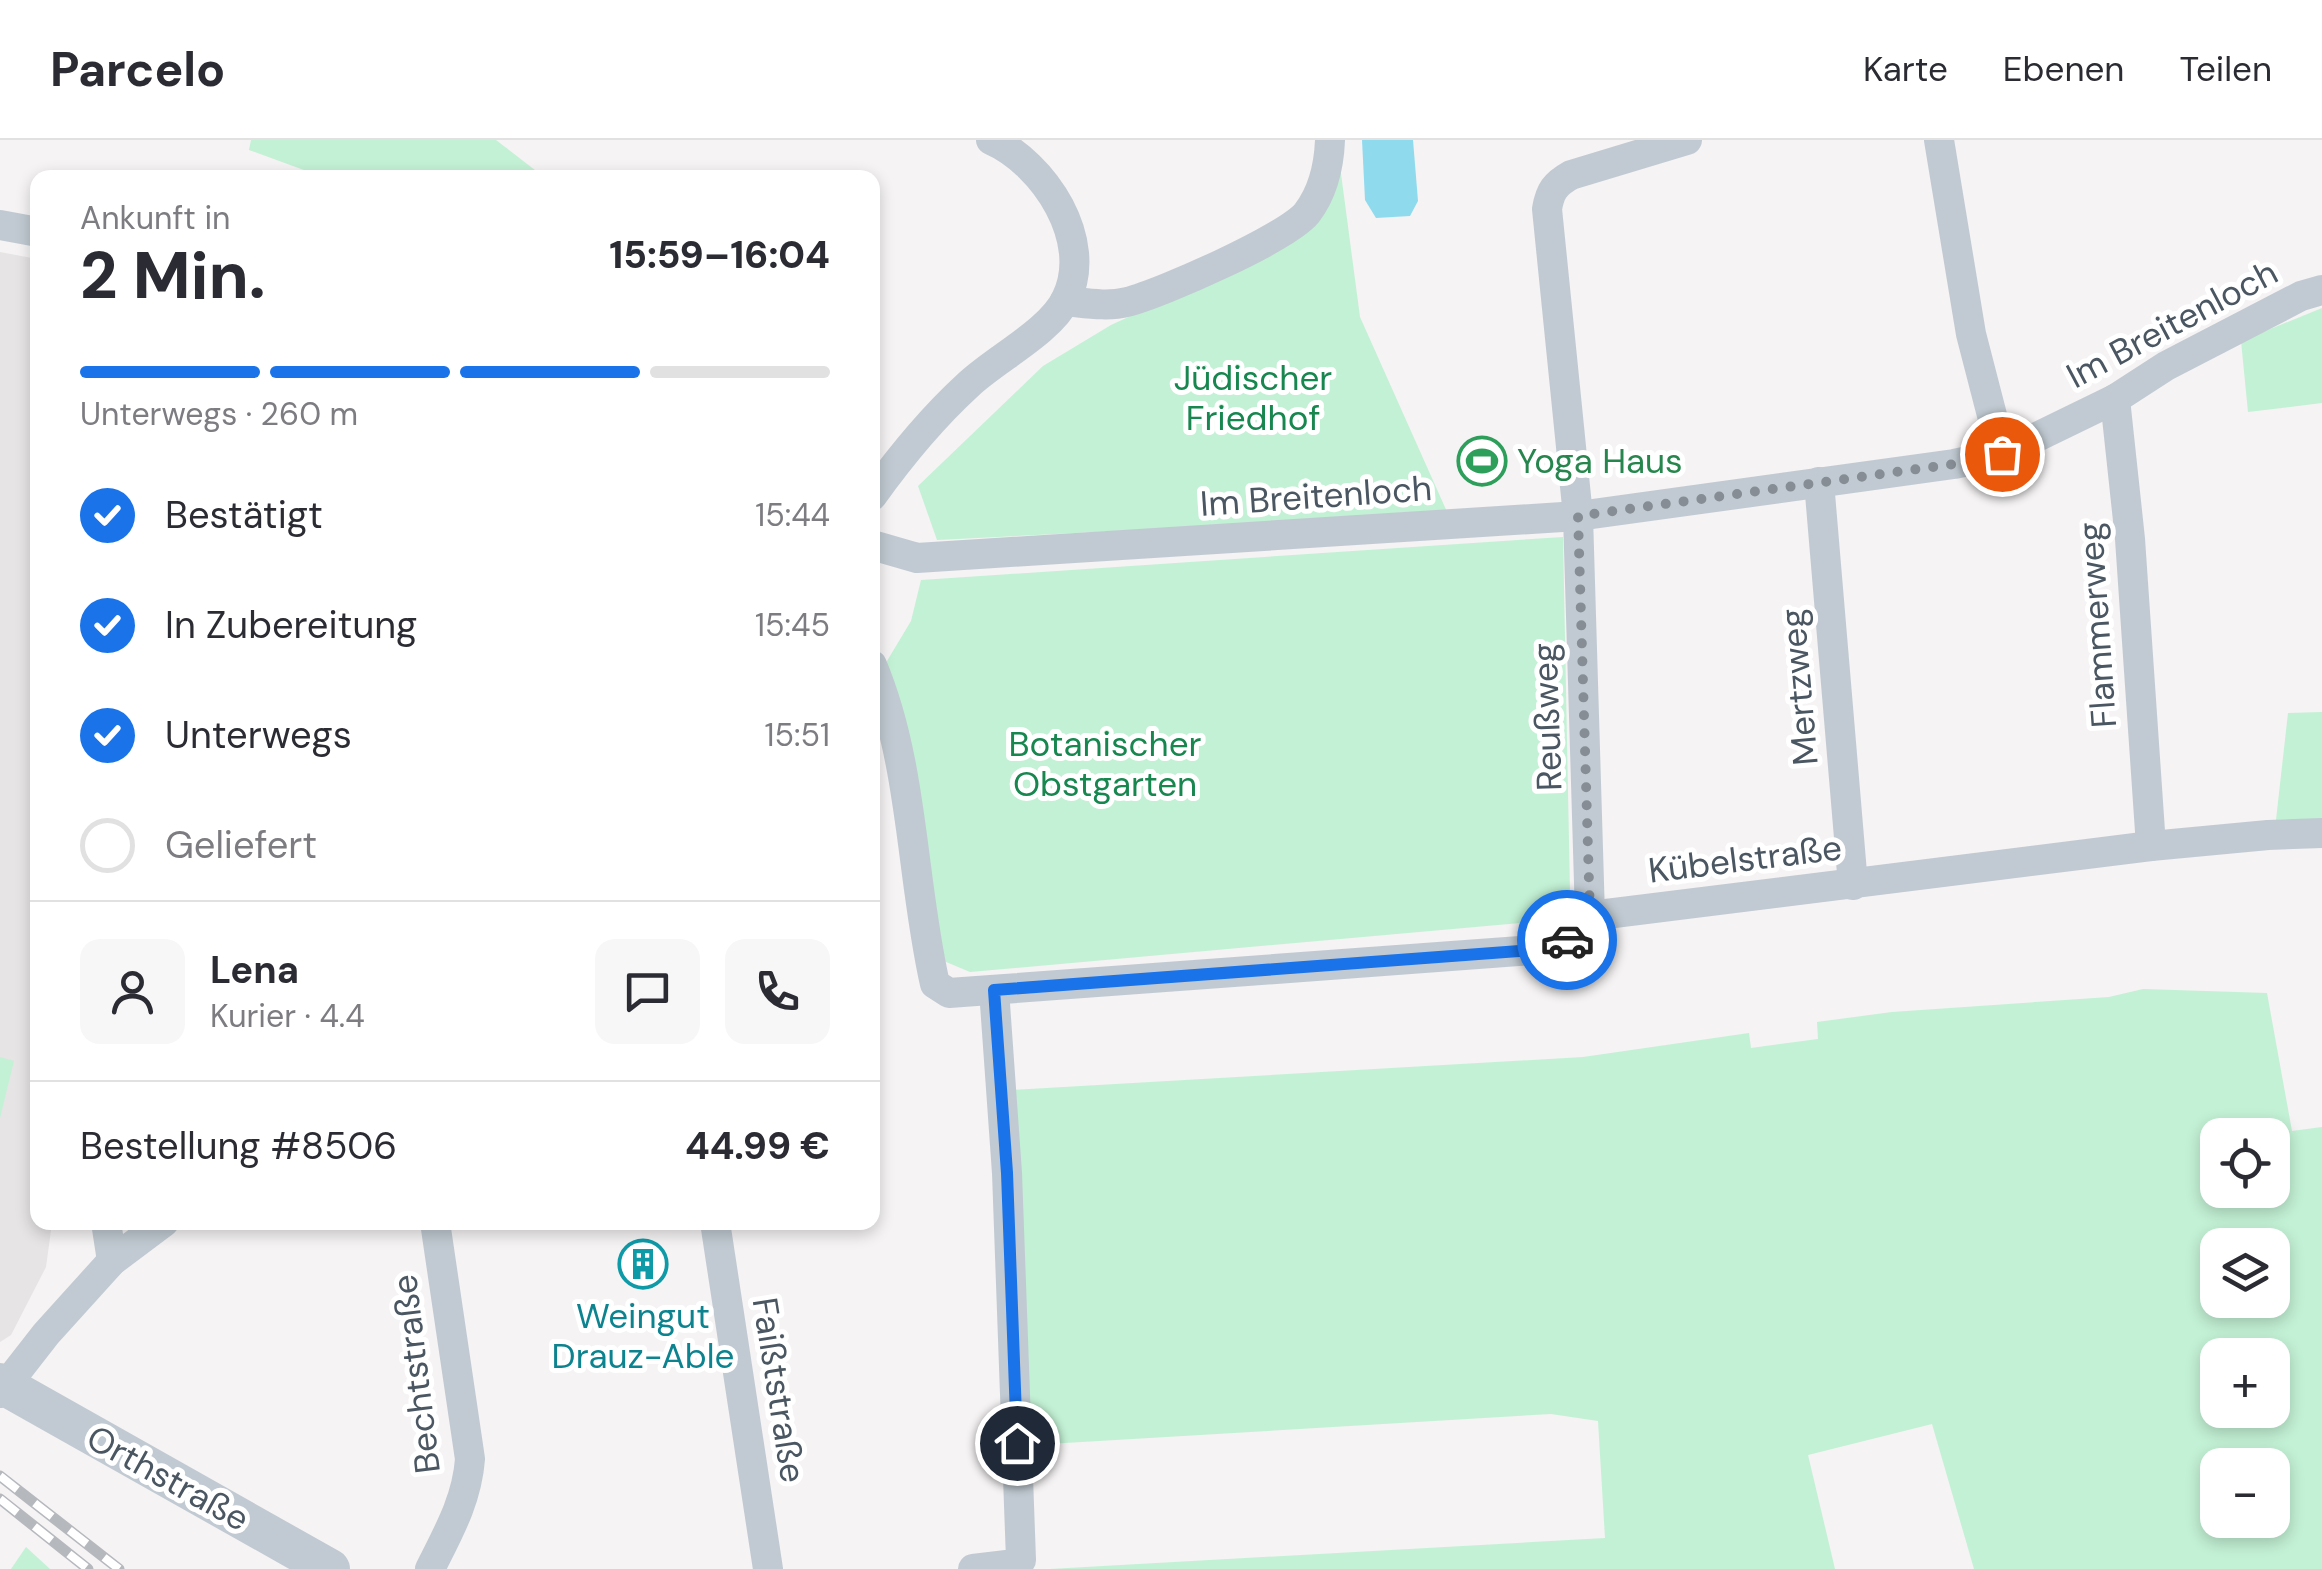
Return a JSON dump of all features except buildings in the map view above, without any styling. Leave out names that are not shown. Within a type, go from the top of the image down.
[{"type":"street","points":[[880,486],[926,428],[969,384],[1052,317],[1065,301],[1073,268],[1066,222],[1021,148],[991,140]]},
{"type":"street","points":[[1065,301],[1098,305],[1126,302],[1280,236],[1305,215],[1320,192],[1330,140]]},
{"type":"street","name":"Reußweg","points":[[1590,916],[1578,516],[1547,209],[1549,194],[1557,183],[1571,175],[1687,140]]},
{"type":"street","points":[[1940,140],[1971,334],[2002,454]]},
{"type":"street","points":[[0,224],[30,230]]},
{"type":"street","name":"Im Breitenloch","points":[[880,547],[917,558],[1578,516],[1954,464],[2002,454],[2115,399],[2166,366],[2301,296],[2322,290]]},
{"type":"street","name":"Flammerweg","points":[[2115,399],[2130,539],[2150,846]]},
{"type":"street","name":"Mertzweg","points":[[1819,482],[1854,884]]},
{"type":"street","points":[[880,688],[896,735],[935,984],[949,992],[1560,948],[1590,916]]},
{"type":"street","name":"Kübelstraße","points":[[1590,916],[2150,846],[2322,833]]},
{"type":"street","points":[[973,1569],[1021,1560],[1007,1173],[994,990]]},
{"type":"street","points":[[107,1230],[112,1261]]},
{"type":"street","points":[[2,1388],[112,1261],[153,1230]]},
{"type":"street","name":"Bechtstraße","points":[[430,1569],[460,1510],[470,1459],[436,1230]]},
{"type":"street","name":"Faißtstraße","points":[[716,1230],[768,1569]]},
{"type":"street","name":"Orthstraße","points":[[2,1388],[330,1569]]},
{"type":"shaded area","points":[[0,252],[30,258],[30,1230],[51,1230],[46,1267],[11,1335],[0,1342]]},
{"type":"green space","points":[[251,140],[496,140],[535,170],[304,170],[249,150]]},
{"type":"green space","name":"Jüdischer Friedhof","points":[[1340,166],[1360,317],[1448,514],[937,540],[918,486],[1043,366],[1111,325],[1277,249]]},
{"type":"green space","points":[[2322,308],[2322,403],[2248,412],[2241,341]]},
{"type":"green space","name":"Botanischer Obstgarten","points":[[1563,537],[1570,893],[1531,922],[970,972],[939,959],[884,666],[911,621],[921,580]]},
{"type":"green space","points":[[2322,712],[2322,819],[2276,820],[2288,713]]},
{"type":"green space","points":[[2143,989],[2267,993],[2290,1118],[2200,1118],[2200,1208],[2290,1208],[2290,1120],[2292,1131],[2322,1127],[2322,1569],[1974,1569],[1932,1424],[1808,1455],[1835,1569],[1050,1569],[1605,1538],[1598,1421],[1551,1414],[1031,1445],[1011,1090],[1583,1057],[1749,1033],[1751,1048],[1818,1039],[1817,1022],[1892,1012],[2109,997]]},
{"type":"green space","points":[[0,1057],[14,1061],[0,1118]]},
{"type":"green space","points":[[26,1547],[50,1569],[11,1569]]},
{"type":"water","points":[[1362,140],[1413,140],[1418,201],[1410,216],[1376,218],[1365,200]]},
{"type":"railway","points":[[0,1476],[119,1569]]},
{"type":"railway","points":[[0,1499],[88,1569]]},
{"type":"way so far","points":[[1567,940],[1590,916],[1578,516],[2002,454]]},
{"type":"place","name":"Yoga Haus","points":[[1482,461]]},
{"type":"place","name":"Weingut Drauz-Able","points":[[643,1264]]},
{"type":"route","points":[[1017,1443],[1007,1173],[994,990],[1560,948],[1567,940]]}]
